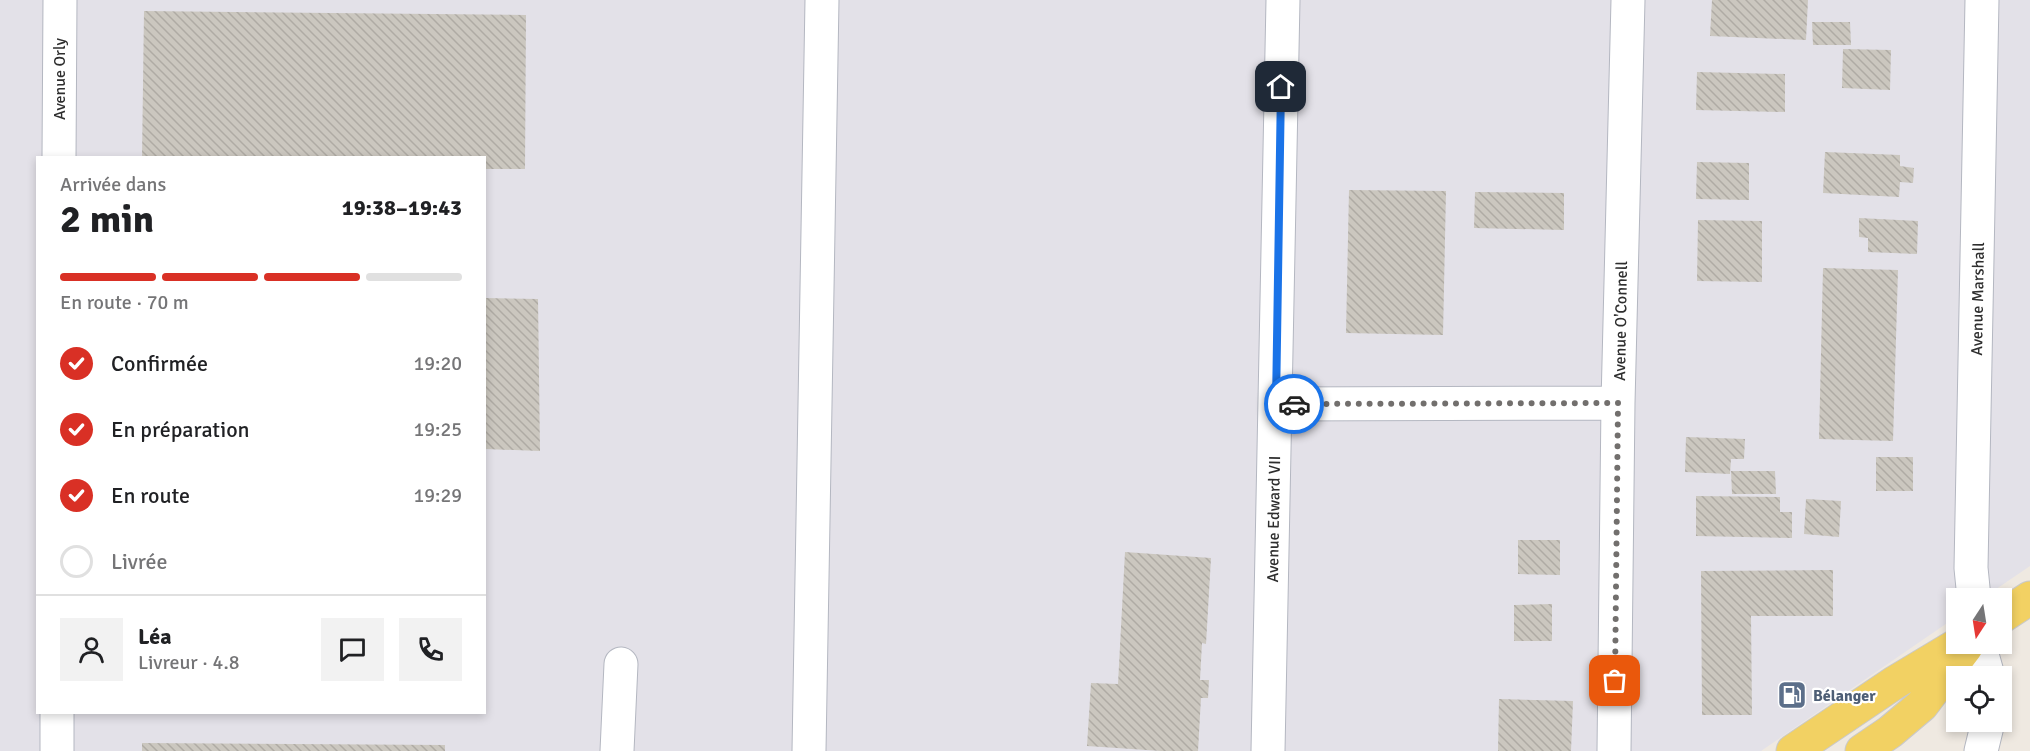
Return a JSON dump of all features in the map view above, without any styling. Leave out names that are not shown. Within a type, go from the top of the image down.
[{"type":"main road","points":[[2012,610],[2030,598]]},
{"type":"main road","points":[[1793,751],[1894,683],[1946,652]]},
{"type":"main road","points":[[1862,751],[1890,732],[1922,705],[1960,654]]},
{"type":"street","name":"Avenue Orly","points":[[59,156],[60,0]]},
{"type":"street","points":[[809,751],[822,0]]},
{"type":"street","name":"Avenue Edward VII","points":[[1268,751],[1283,0]]},
{"type":"street","name":"Avenue O'Connell","points":[[1614,751],[1618,403],[1628,0]]},
{"type":"street","name":"Avenue Marshall","points":[[1973,588],[1971,568],[1982,0]]},
{"type":"street","points":[[1276,404],[1618,403]]},
{"type":"street","points":[[617,751],[621,664]]},
{"type":"street","points":[[57,714],[57,751]]},
{"type":"street","points":[[1981,751],[1986,732]]},
{"type":"shaded area","points":[[0,0],[2030,0],[2030,566],[1998,588],[1946,588],[1946,624],[1761,751],[0,751]]},
{"type":"building","points":[[1712,0],[1808,0],[1806,40],[1710,36]]},
{"type":"building","points":[[144,11],[526,15],[525,169],[486,169],[486,156],[142,156]]},
{"type":"building","points":[[1812,22],[1850,22],[1851,45],[1813,45]]},
{"type":"building","points":[[1843,49],[1891,50],[1890,90],[1842,88]]},
{"type":"building","points":[[1697,72],[1785,74],[1785,112],[1696,110]]},
{"type":"building","points":[[1825,152],[1900,155],[1900,166],[1914,168],[1913,183],[1900,182],[1899,197],[1823,193]]},
{"type":"building","points":[[1697,162],[1749,163],[1749,200],[1696,199]]},
{"type":"building","points":[[1349,190],[1446,191],[1443,335],[1346,333]]},
{"type":"building","points":[[1475,192],[1564,193],[1564,230],[1474,228]]},
{"type":"building","points":[[1859,218],[1918,221],[1917,254],[1868,252],[1868,238],[1859,237]]},
{"type":"building","points":[[1698,220],[1762,221],[1762,282],[1697,281]]},
{"type":"building","points":[[1823,268],[1898,270],[1893,441],[1819,439]]},
{"type":"building","points":[[486,298],[538,299],[540,451],[486,449]]},
{"type":"building","points":[[1686,437],[1745,439],[1744,459],[1731,459],[1730,474],[1685,472]]},
{"type":"building","points":[[1876,457],[1913,457],[1913,491],[1876,491]]},
{"type":"building","points":[[1731,471],[1775,471],[1776,494],[1732,494]]},
{"type":"building","points":[[1696,496],[1780,497],[1780,512],[1792,512],[1792,538],[1696,536]]},
{"type":"building","points":[[1806,499],[1841,501],[1839,537],[1804,534]]},
{"type":"building","points":[[1518,540],[1560,540],[1560,575],[1518,574]]},
{"type":"building","points":[[1125,552],[1211,558],[1206,644],[1202,643],[1200,680],[1209,680],[1208,698],[1201,698],[1198,751],[1087,746],[1091,683],[1118,684]]},
{"type":"building","points":[[1833,570],[1833,616],[1751,616],[1752,715],[1702,715],[1701,571]]},
{"type":"building","points":[[1552,604],[1552,641],[1514,641],[1514,605]]},
{"type":"building","points":[[1499,699],[1573,701],[1571,751],[1498,751]]},
{"type":"building","points":[[142,743],[445,745],[445,751],[142,751]]},
{"type":"way so far","points":[[1294,404],[1618,403],[1615,681]]},
{"type":"place","name":"Bélanger","points":[[1792,695]]},
{"type":"route","points":[[1281,87],[1276,404],[1294,404]]}]
